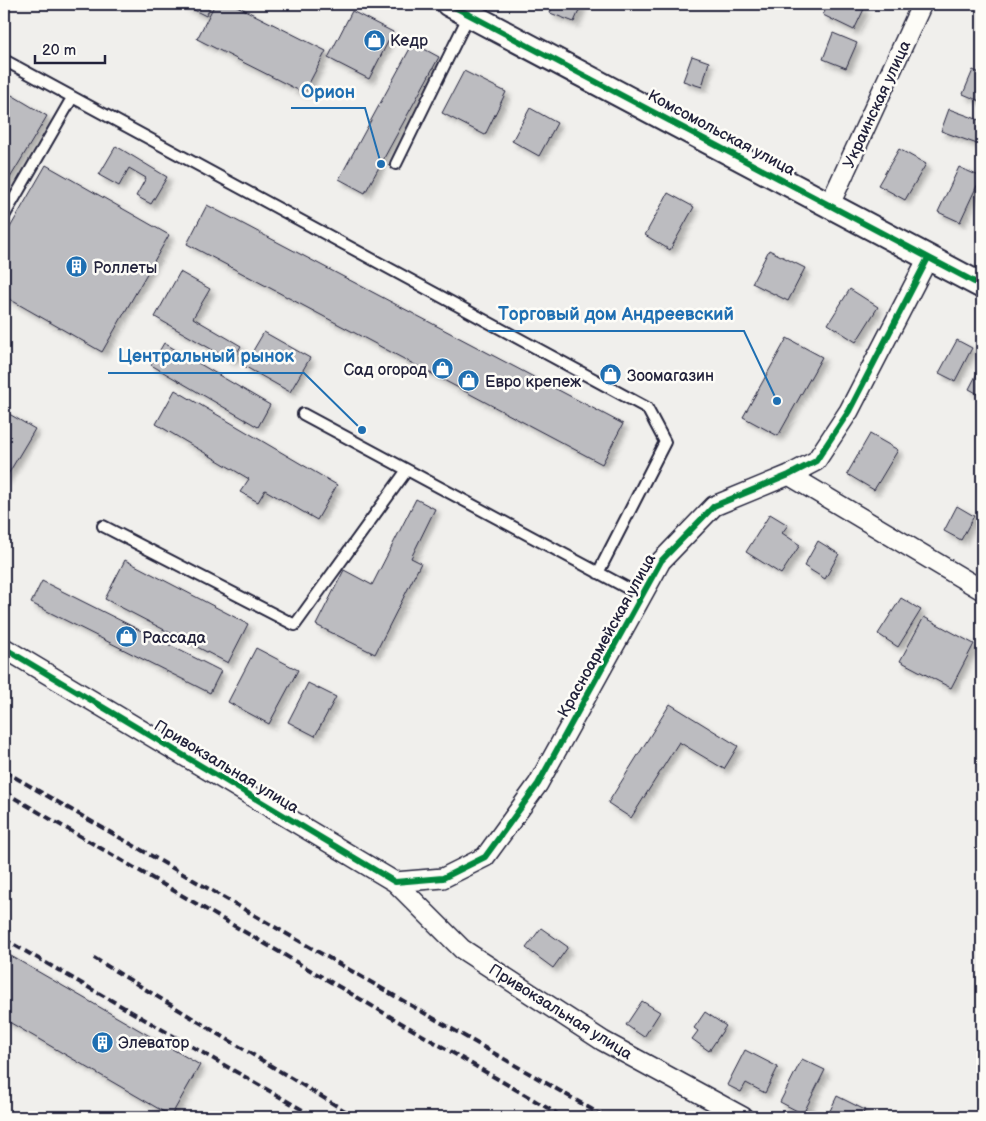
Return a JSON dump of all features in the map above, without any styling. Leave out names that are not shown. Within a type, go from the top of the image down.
[{"type":"street","name":"Украинская улица","points":[[830,204],[922,4]]},
{"type":"street","name":"Комсомольская улица","points":[[460,8],[982,286]]},
{"type":"street","name":"Красноармейская улица","points":[[395,882],[443,878],[485,857],[538,784],[661,561],[714,506],[789,475],[816,461],[849,411],[928,258]]},
{"type":"street","points":[[789,475],[982,590]]},
{"type":"street","name":"Привокзальная улица","points":[[4,648],[395,882],[462,949],[603,1041],[743,1117]]},
{"type":"lane","points":[[396,164],[460,8]]},
{"type":"lane","points":[[4,60],[647,408],[665,442],[598,573]]},
{"type":"lane","points":[[4,216],[72,98]]},
{"type":"lane","points":[[303,414],[642,596]]},
{"type":"lane","points":[[102,526],[295,625],[407,470]]},
{"type":"building","points":[[182,4],[212,4],[206,16]]},
{"type":"building","points":[[215,4],[233,4],[326,51],[304,93],[197,39]]},
{"type":"building","points":[[554,4],[582,4],[574,22],[550,13]]},
{"type":"building","points":[[828,4],[853,4],[864,9],[854,30],[823,15]]},
{"type":"building","points":[[352,11],[393,32],[369,79],[328,58]]},
{"type":"building","points":[[833,33],[857,43],[846,68],[823,59]]},
{"type":"building","points":[[413,43],[439,57],[365,193],[339,179]]},
{"type":"building","points":[[692,56],[709,62],[702,87],[683,81]]},
{"type":"building","points":[[973,70],[982,74],[982,102],[963,94]]},
{"type":"building","points":[[464,71],[506,92],[485,135],[442,113]]},
{"type":"building","points":[[4,92],[47,116],[4,188]]},
{"type":"building","points":[[530,108],[557,123],[539,156],[512,141]]},
{"type":"building","points":[[949,109],[982,121],[980,145],[941,131]]},
{"type":"building","points":[[116,146],[167,177],[151,204],[136,196],[146,178],[129,168],[119,186],[99,175]]},
{"type":"building","points":[[899,149],[926,164],[905,200],[878,185]]},
{"type":"building","name":"Роллеты","points":[[46,165],[169,235],[102,352],[4,296],[4,238]]},
{"type":"building","points":[[959,167],[981,177],[960,222],[938,212]]},
{"type":"building","points":[[668,193],[694,207],[670,250],[645,235]]},
{"type":"building","points":[[207,205],[623,424],[602,464],[187,244]]},
{"type":"building","points":[[769,250],[805,268],[788,301],[752,283]]},
{"type":"building","points":[[180,272],[210,289],[193,318],[241,346],[232,361],[155,317]]},
{"type":"building","points":[[850,289],[878,307],[856,342],[828,324]]},
{"type":"building","points":[[264,332],[310,358],[290,392],[244,366]]},
{"type":"building","points":[[787,338],[822,357],[778,436],[743,417]]},
{"type":"building","points":[[957,340],[972,348],[955,381],[939,373]]},
{"type":"building","points":[[164,343],[270,405],[258,427],[151,365]]},
{"type":"building","points":[[982,364],[982,396],[969,389]]},
{"type":"building","points":[[175,390],[337,485],[317,520],[265,490],[258,502],[240,492],[249,479],[156,424]]},
{"type":"building","points":[[4,411],[35,429],[4,481]]},
{"type":"building","points":[[870,434],[898,450],[874,490],[847,474]]},
{"type":"building","points":[[416,499],[435,509],[411,558],[421,563],[375,654],[316,625],[344,570],[372,585]]},
{"type":"building","points":[[957,506],[974,516],[961,540],[944,531]]},
{"type":"building","points":[[770,514],[788,525],[782,533],[800,545],[781,574],[746,552]]},
{"type":"building","points":[[818,541],[839,554],[825,579],[804,566]]},
{"type":"building","points":[[125,560],[248,624],[228,663],[105,599]]},
{"type":"building","name":"Рассада","points":[[42,581],[221,671],[210,693],[31,603]]},
{"type":"building","points":[[901,598],[921,610],[898,647],[878,634]]},
{"type":"building","points":[[924,617],[974,644],[951,688],[900,661]]},
{"type":"building","points":[[256,648],[298,670],[269,724],[228,702]]},
{"type":"building","points":[[308,683],[336,697],[315,736],[288,722]]},
{"type":"building","points":[[670,704],[738,746],[724,769],[679,742],[631,818],[608,803]]},
{"type":"building","points":[[541,928],[568,947],[553,968],[526,948]]},
{"type":"building","name":"Элеватор","points":[[4,952],[200,1065],[171,1116],[4,1019]]},
{"type":"building","points":[[642,1001],[660,1012],[644,1037],[626,1025]]},
{"type":"building","points":[[705,1012],[726,1026],[709,1051],[692,1039],[698,1031],[694,1028]]},
{"type":"building","points":[[745,1050],[778,1067],[765,1093],[746,1083],[741,1092],[727,1085]]},
{"type":"building","points":[[802,1059],[825,1070],[803,1114],[780,1102]]},
{"type":"building","points":[[837,1096],[865,1110],[861,1117],[827,1117]]},
{"type":"railway","points":[[4,771],[605,1117]]},
{"type":"railway","points":[[4,792],[563,1117]]},
{"type":"railway","points":[[4,939],[315,1117]]},
{"type":"railway","points":[[94,958],[355,1117]]},
{"type":"cycle path","points":[[449,4],[982,286]]},
{"type":"cycle path","points":[[4,648],[395,882],[443,878],[485,857],[538,784],[661,561],[714,506],[789,475],[816,461],[849,411],[928,258]]},
{"type":"place","name":"Кедр","points":[[374,40]]},
{"type":"place","name":"Орион","points":[[381,164]]},
{"type":"place","name":"Роллеты","points":[[77,267]]},
{"type":"place","name":"Сад огород","points":[[443,369]]},
{"type":"place","name":"Зоомагазин","points":[[611,375]]},
{"type":"place","name":"Евро крепеж","points":[[469,381]]},
{"type":"place","name":"Торговый дом Андреевский","points":[[777,401]]},
{"type":"place","name":"Центральный рынок","points":[[362,430]]},
{"type":"place","name":"Рассада","points":[[126,637]]},
{"type":"place","name":"Элеватор","points":[[102,1042]]}]
